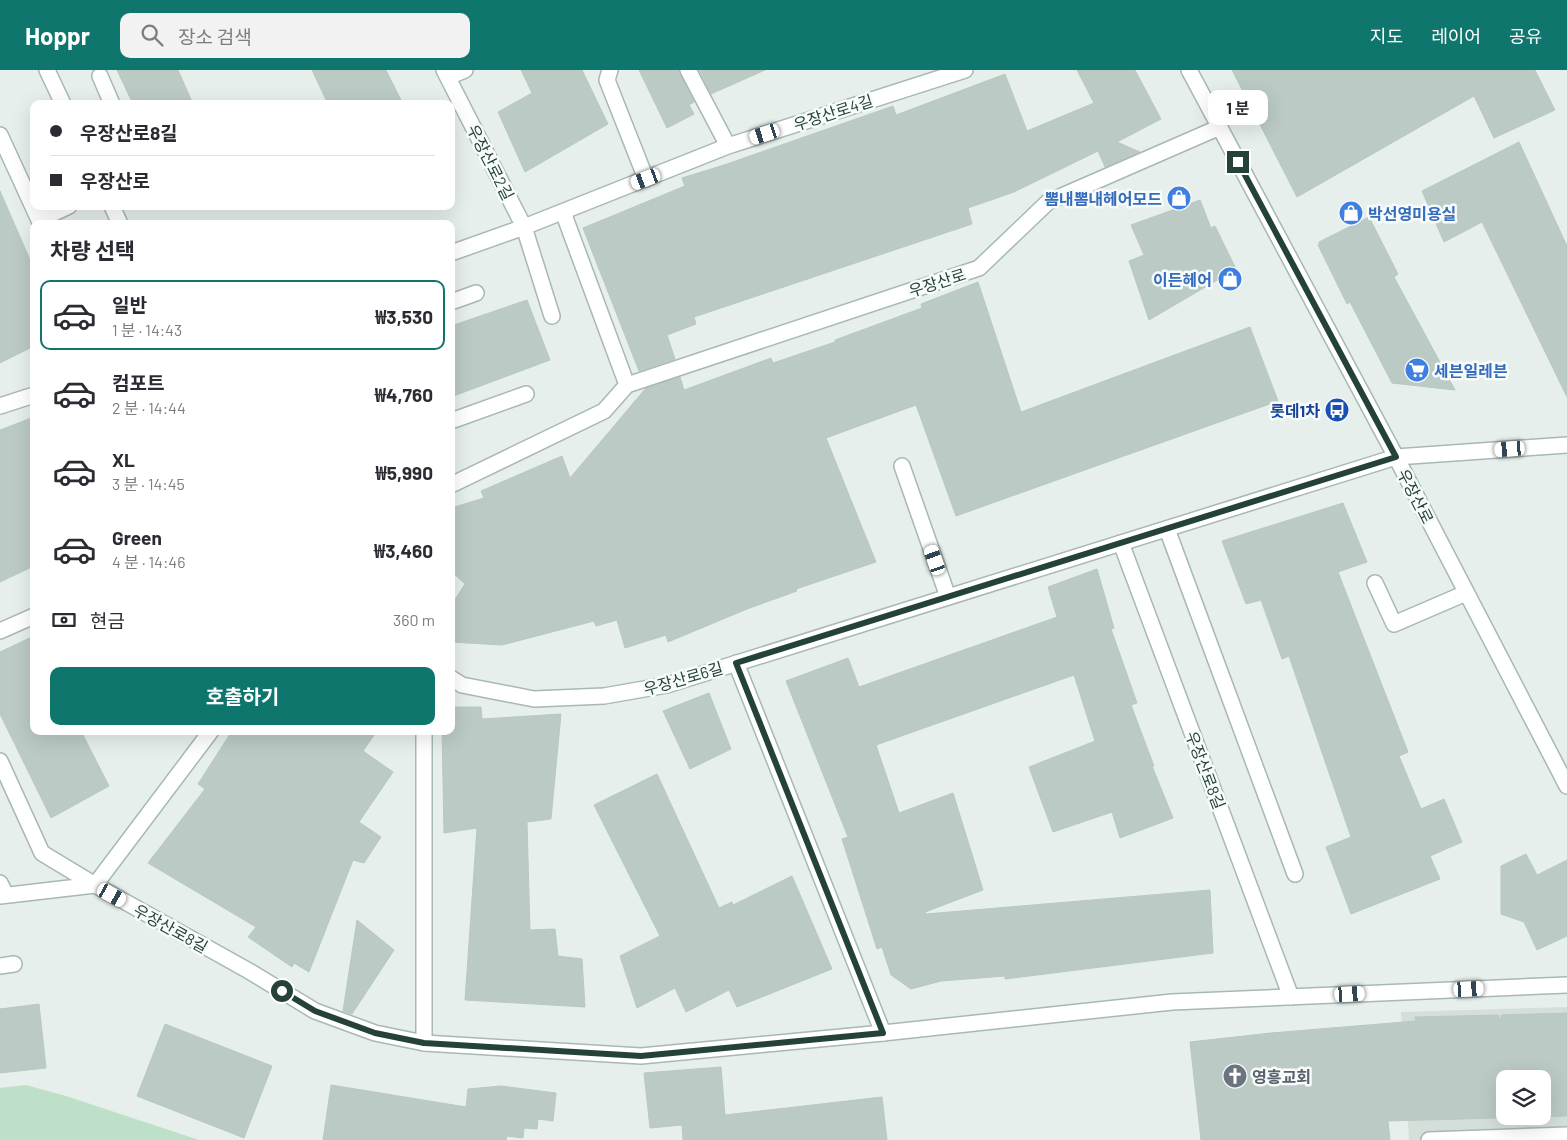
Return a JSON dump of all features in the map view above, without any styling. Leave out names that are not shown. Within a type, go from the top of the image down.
[{"type":"street","points":[[47,70],[61,100]]},
{"type":"street","points":[[446,74],[465,70]]},
{"type":"street","points":[[610,70],[607,80],[646,179]]},
{"type":"street","points":[[688,70],[728,146]]},
{"type":"street","name":"우장산로4길","points":[[455,252],[563,212],[728,146],[965,70]]},
{"type":"street","name":"우장산로","points":[[1190,70],[1396,457],[1567,786]]},
{"type":"street","name":"우장산로2길","points":[[446,74],[524,227],[552,316]]},
{"type":"street","points":[[100,76],[110,100]]},
{"type":"street","name":"우장산로","points":[[627,385],[980,268],[1048,202],[1220,127]]},
{"type":"street","points":[[0,135],[30,200]]},
{"type":"street","points":[[39,220],[60,210]]},
{"type":"street","points":[[455,483],[604,410],[627,385],[563,212]]},
{"type":"street","points":[[455,301],[476,293]]},
{"type":"street","points":[[455,420],[526,394]]},
{"type":"street","points":[[0,406],[30,396]]},
{"type":"street","name":"우장산로6길","points":[[455,681],[462,685],[534,699],[604,696],[667,685],[1396,457],[1567,445]]},
{"type":"street","points":[[902,466],[948,597]]},
{"type":"street","points":[[1167,529],[1295,874]]},
{"type":"street","name":"우장산로8길","points":[[1121,543],[1292,996]]},
{"type":"street","points":[[1375,583],[1394,624],[1466,593]]},
{"type":"street","points":[[0,631],[30,618]]},
{"type":"street","points":[[736,663],[883,1033]]},
{"type":"street","points":[[2,891],[96,885],[208,735]]},
{"type":"street","points":[[424,735],[424,1043]]},
{"type":"street","name":"우장산로8길","points":[[0,761],[42,853],[315,1011],[375,1033],[424,1043],[641,1056],[883,1033],[1172,1002],[1567,984]]},
{"type":"street","points":[[1429,1140],[1567,1135]]},
{"type":"shaded area","points":[[1567,1007],[1567,1140],[1409,1140],[1401,1012]]},
{"type":"green space","points":[[26,1085],[66,1096],[199,1140],[0,1140],[0,1088]]},
{"type":"building","points":[[117,70],[178,70],[191,100],[131,100]]},
{"type":"building","points":[[312,70],[386,70],[401,100],[326,100]]},
{"type":"building","points":[[521,70],[582,70],[608,124],[525,172],[498,112],[532,93]]},
{"type":"building","points":[[639,70],[679,70],[694,102],[689,105],[694,114],[667,128]]},
{"type":"building","points":[[699,70],[765,70],[711,94]]},
{"type":"building","points":[[1077,70],[1135,70],[1161,119],[1117,142],[1140,152],[1105,167],[1098,151],[1014,192],[968,208],[972,224],[694,317],[696,324],[667,335],[675,359],[639,371],[583,228],[685,186],[682,178],[893,106],[896,115],[1005,74],[1027,131],[1094,103]]},
{"type":"building","points":[[1232,70],[1535,70],[1555,110],[1494,138],[1474,96],[1297,197]]},
{"type":"building","points":[[1519,142],[1567,246],[1567,397],[1482,222],[1444,242],[1422,191]]},
{"type":"building","points":[[0,191],[30,260],[30,348],[0,363]]},
{"type":"building","points":[[1200,200],[1211,228],[1215,226],[1236,269],[1149,320],[1129,261],[1144,255],[1131,225]]},
{"type":"building","points":[[1369,217],[1398,274],[1394,277],[1455,390],[1392,383],[1350,302],[1347,304],[1318,245],[1319,242]]},
{"type":"building","points":[[978,282],[1021,412],[1250,327],[1278,401],[956,516],[916,405],[826,438],[876,562],[796,589],[797,591],[747,609],[668,642],[666,635],[625,648],[617,620],[596,626],[594,621],[502,645],[455,642],[455,600],[465,584],[455,575],[455,507],[484,498],[481,491],[562,456],[570,478],[646,388],[680,377],[684,390],[771,358],[773,363],[835,342],[835,340],[922,308],[921,304]]},
{"type":"building","points":[[527,300],[550,360],[455,396],[455,325]]},
{"type":"building","points":[[30,419],[30,568],[0,582],[0,430]]},
{"type":"building","points":[[1343,503],[1367,562],[1338,572],[1408,752],[1399,756],[1421,809],[1444,799],[1462,842],[1430,856],[1440,879],[1351,914],[1326,847],[1351,837],[1289,656],[1282,659],[1261,600],[1246,604],[1222,541]]},
{"type":"building","points":[[1097,569],[1114,628],[1111,629],[1137,703],[1131,705],[1154,766],[1152,766],[1173,818],[1120,838],[1112,812],[1053,832],[1029,767],[1095,741],[1074,675],[876,745],[899,813],[953,793],[983,890],[925,912],[926,914],[1210,890],[1213,953],[1005,979],[1005,976],[941,981],[911,989],[891,975],[882,947],[877,949],[842,839],[848,837],[786,681],[848,658],[859,687],[1057,617],[1048,587]]},
{"type":"building","points":[[30,638],[30,735],[83,735],[109,786],[51,818],[0,714],[0,652]]},
{"type":"building","points":[[709,693],[731,749],[690,769],[663,711]]},
{"type":"building","points":[[455,707],[481,707],[482,719],[561,714],[551,819],[527,822],[530,930],[555,929],[558,956],[582,959],[585,1007],[465,1000],[477,828],[444,833],[442,735],[455,735]]},
{"type":"building","points":[[229,735],[374,735],[363,751],[393,772],[359,822],[381,837],[364,863],[353,860],[309,972],[294,963],[292,967],[248,937],[256,927],[148,863],[205,789],[198,784]]},
{"type":"building","points":[[657,774],[719,908],[732,902],[733,905],[792,876],[832,969],[737,1007],[729,990],[686,1012],[675,988],[637,1008],[620,956],[660,936],[594,805]]},
{"type":"building","points":[[1526,854],[1537,875],[1567,860],[1567,936],[1537,950],[1524,922],[1501,914],[1501,866]]},
{"type":"building","points":[[357,920],[394,950],[352,1014],[343,1011]]},
{"type":"building","points":[[39,1004],[46,1068],[0,1073],[0,1009]]},
{"type":"building","points":[[1567,1013],[1567,1116],[1551,1116],[1551,1070],[1496,1070],[1496,1118],[1388,1121],[1390,1140],[1201,1140],[1190,1042],[1416,1021],[1415,1017],[1498,1015],[1501,1022],[1501,1015]]},
{"type":"building","points":[[165,1024],[272,1066],[244,1138],[137,1096]]},
{"type":"building","points":[[721,1067],[725,1115],[882,1097],[887,1140],[683,1140],[682,1125],[650,1128],[644,1073]]},
{"type":"building","points":[[331,1085],[466,1107],[468,1089],[501,1086],[556,1093],[553,1121],[538,1119],[537,1129],[524,1128],[523,1138],[507,1136],[506,1140],[323,1140]]},
{"type":"place","name":"뽐내뽐내헤어모드","points":[[1179,198]]},
{"type":"place","name":"박선영미용실","points":[[1351,213]]},
{"type":"place","name":"이든헤어","points":[[1230,279]]},
{"type":"place","name":"세븐일레븐","points":[[1417,370]]},
{"type":"place","name":"롯데1차","points":[[1337,410]]},
{"type":"place","name":"영흥교회","points":[[1235,1076]]},
{"type":"route","points":[[282,991],[315,1011],[375,1033],[424,1043],[641,1056],[856,1034],[883,1033],[736,663],[1396,457],[1238,162]]}]
